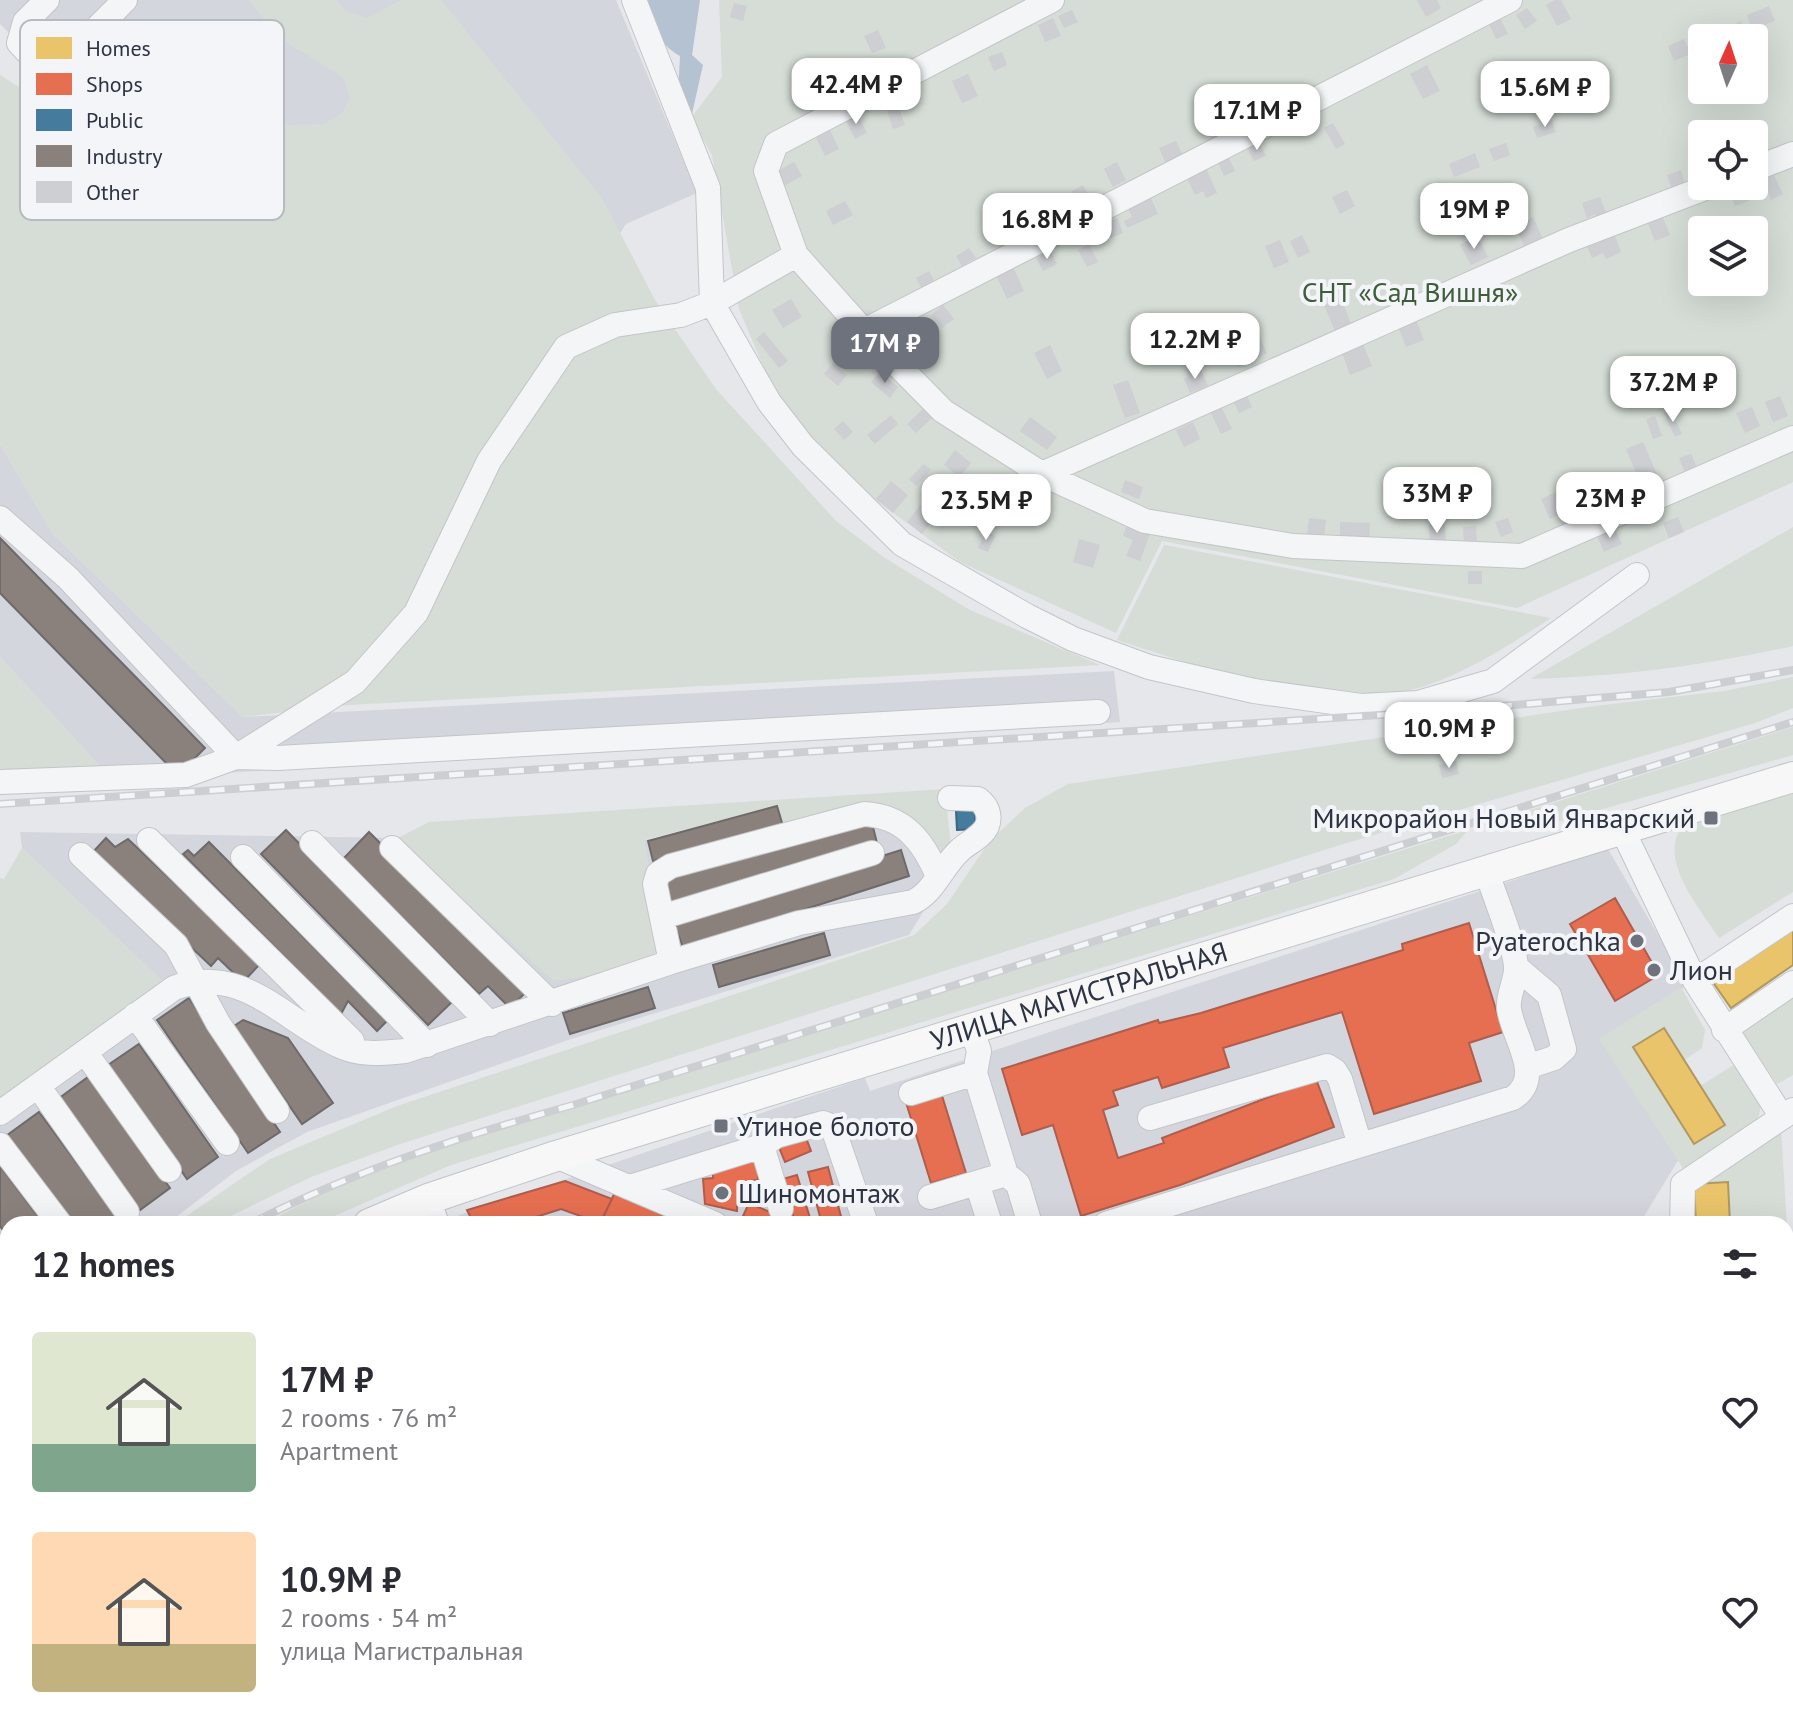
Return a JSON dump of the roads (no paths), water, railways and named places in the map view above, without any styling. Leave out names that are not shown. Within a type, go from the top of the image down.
[{"type":"main road","name":"УЛИЦА МАГИСТРАЛЬНАЯ","points":[[408,1216],[432,1211],[556,1156],[1793,777]]},
{"type":"street","points":[[27,20],[47,0]]},
{"type":"street","points":[[105,20],[125,0]]},
{"type":"street","points":[[634,0],[708,188],[712,303],[769,402],[803,446],[902,544],[1027,616],[1073,639],[1149,667],[1254,691],[1361,706],[1418,703],[1493,681],[1637,575]]},
{"type":"street","points":[[1052,0],[776,144],[766,171],[796,255],[864,331],[943,411],[1042,474],[1145,521],[1293,546],[1522,556],[1793,438]]},
{"type":"street","points":[[864,331],[1510,0]]},
{"type":"street","points":[[1768,164],[1793,154]]},
{"type":"street","points":[[1042,474],[1569,240],[1688,194]]},
{"type":"street","points":[[0,782],[186,775],[236,757],[355,682],[416,613],[489,461],[566,347],[615,325],[681,315],[712,303],[796,255]]},
{"type":"street","points":[[0,518],[68,578],[236,757],[1098,712]]},
{"type":"street","points":[[0,1113],[174,988],[195,980],[225,983],[251,993],[337,1045],[364,1054],[405,1051],[671,962],[821,917],[913,902],[928,892],[953,856],[982,834],[988,823],[987,808],[978,799],[950,798]]},
{"type":"street","points":[[671,962],[655,884],[658,874],[664,869],[864,814],[884,816],[903,824],[922,845],[938,876]]},
{"type":"street","points":[[1623,831],[1695,981],[1724,1030],[1788,1114],[1683,1184],[1682,1216]]},
{"type":"street","points":[[149,840],[364,1054]]},
{"type":"street","points":[[312,843],[490,1024]]},
{"type":"street","points":[[392,848],[552,1004]]},
{"type":"street","points":[[662,917],[872,853]]},
{"type":"street","points":[[81,855],[176,945],[218,1023],[277,1111]]},
{"type":"street","points":[[243,857],[427,1045]]},
{"type":"street","points":[[1132,1216],[1513,1098],[1524,1091],[1528,1080],[1527,1067],[1508,1007],[1516,967],[1487,872]]},
{"type":"street","points":[[1695,981],[1793,916]]},
{"type":"street","points":[[1516,967],[1549,995],[1564,1049],[1562,1055],[1527,1067]]},
{"type":"street","points":[[1724,1030],[1793,983]]},
{"type":"street","points":[[135,1015],[227,1143]]},
{"type":"street","points":[[971,1027],[979,1051],[975,1073],[1006,1174],[1018,1184],[1028,1216]]},
{"type":"street","points":[[85,1052],[169,1170]]},
{"type":"street","points":[[1150,1118],[1327,1066],[1340,1079],[1360,1145]]},
{"type":"street","points":[[911,1093],[975,1073]]},
{"type":"street","points":[[38,1086],[127,1212]]},
{"type":"street","points":[[630,1187],[762,1146],[776,1136],[816,1124],[831,1126],[863,1216]]},
{"type":"street","points":[[0,1145],[54,1216]]},
{"type":"street","points":[[762,1146],[781,1209]]},
{"type":"street","points":[[556,1156],[697,1216]]},
{"type":"street","points":[[930,1197],[1006,1174]]},
{"type":"street","points":[[977,1183],[987,1216]]},
{"type":"water","points":[[643,0],[700,0],[692,55],[703,65],[691,118],[678,96],[680,56],[661,39]]},
{"type":"railway","points":[[0,804],[1442,711],[1669,692],[1793,670]]},
{"type":"railway","points":[[266,1216],[328,1187],[449,1142],[1793,722]]},
{"type":"place","name":"Микрорайон Новый Январский","points":[[1711,818]]},
{"type":"place","name":"Pyaterochka","points":[[1637,941]]},
{"type":"place","name":"Лион","points":[[1654,970]]},
{"type":"place","name":"Утиное болото","points":[[721,1126]]},
{"type":"place","name":"Шиномонтаж","points":[[722,1193]]},
{"type":"park label","name":"СНТ «Сад Вишня»","points":[[1410,292]]}]
